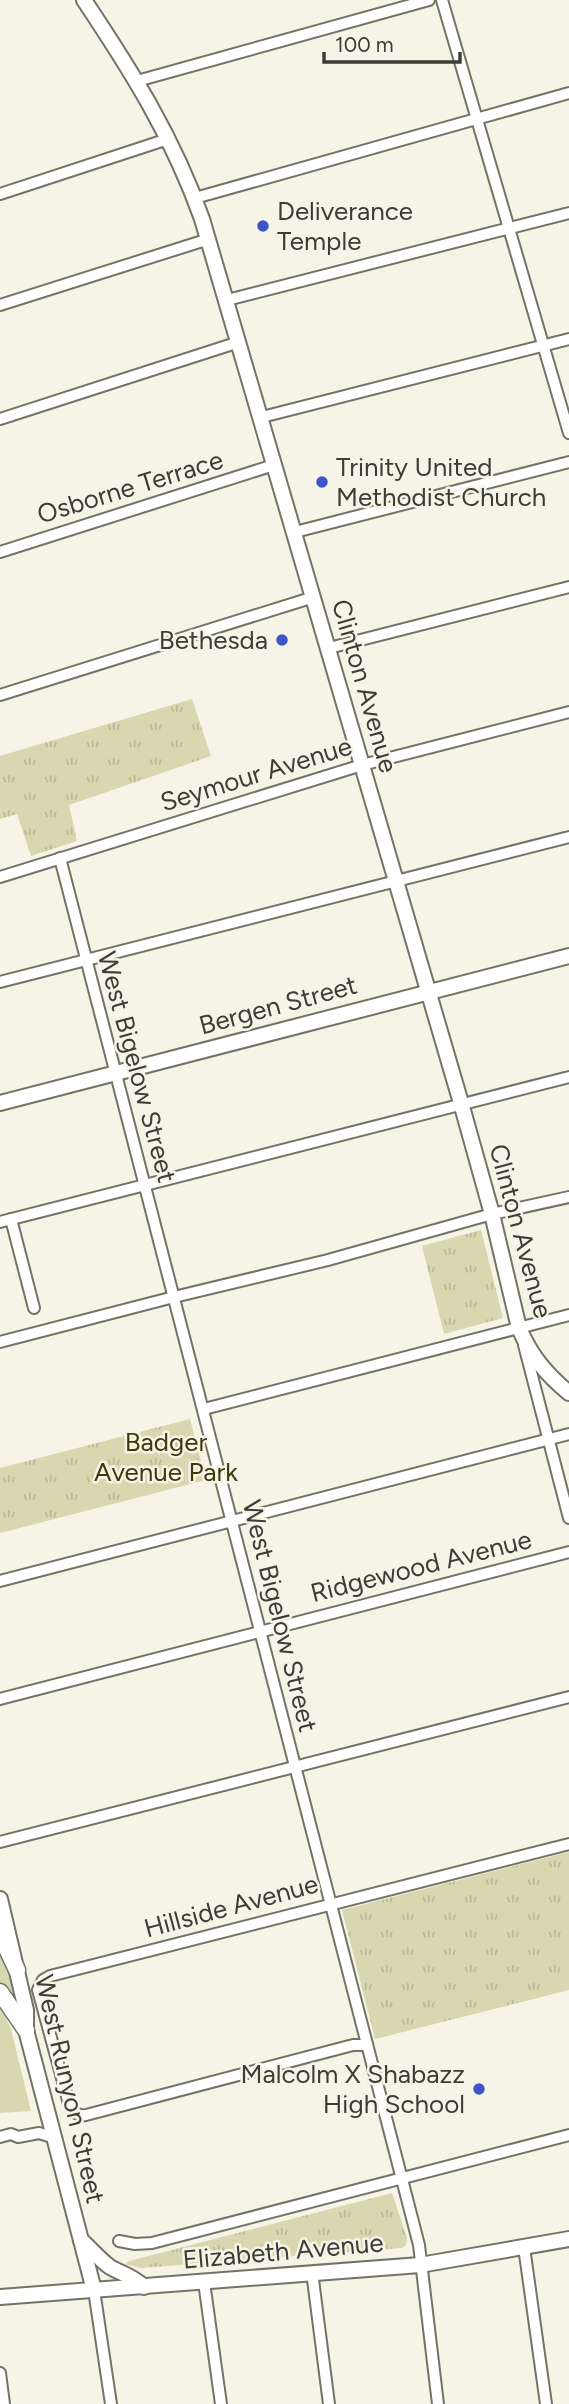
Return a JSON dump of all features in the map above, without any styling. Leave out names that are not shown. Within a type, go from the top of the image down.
[{"type":"highway","points":[[0,1934],[17,1970]]},
{"type":"highway","points":[[0,1992],[26,2030]]},
{"type":"main road","name":"Clinton Avenue","points":[[84,0],[137,81],[195,198],[429,991],[492,1214],[519,1328],[542,1368],[569,1393]]},
{"type":"main road","name":"Bergen Street","points":[[0,1102],[569,956]]},
{"type":"main road","name":"West Runyon Street","points":[[0,1899],[26,2010],[26,2030],[94,2290]]},
{"type":"main road","points":[[80,2239],[107,2264],[121,2273],[133,2276],[144,2287]]},
{"type":"main road","name":"Elizabeth Avenue","points":[[0,2297],[420,2265],[569,2239]]},
{"type":"street","points":[[137,81],[429,0]]},
{"type":"street","points":[[442,0],[569,433]]},
{"type":"street","points":[[195,198],[569,93]]},
{"type":"street","points":[[0,194],[168,139]]},
{"type":"street","points":[[227,300],[569,213]]},
{"type":"street","points":[[0,305],[209,239]]},
{"type":"street","points":[[262,418],[569,339]]},
{"type":"street","points":[[0,419],[239,342]]},
{"type":"street","points":[[295,532],[569,462]]},
{"type":"street","name":"Osborne Terrace","points":[[0,552],[274,465]]},
{"type":"street","points":[[329,648],[569,587]]},
{"type":"street","points":[[0,695],[314,597]]},
{"type":"street","name":"Seymour Avenue","points":[[0,877],[362,765],[569,712]]},
{"type":"street","points":[[0,982],[569,837]]},
{"type":"street","name":"West Bigelow Street","points":[[60,858],[419,2245],[438,2404]]},
{"type":"street","points":[[34,1308],[5,1220],[569,1077]]},
{"type":"street","points":[[0,1342],[328,1260],[492,1214],[569,1197]]},
{"type":"street","points":[[204,1409],[569,1315]]},
{"type":"street","points":[[519,1328],[569,1518]]},
{"type":"street","points":[[0,1581],[569,1434]]},
{"type":"street","name":"Ridgewood Avenue","points":[[0,1699],[569,1552]]},
{"type":"street","points":[[0,1842],[569,1697]]},
{"type":"street","name":"Hillside Avenue","points":[[367,2045],[340,2049],[86,2115],[77,2114],[69,2104],[39,1988],[43,1980],[50,1976],[569,1844]]},
{"type":"street","points":[[5,2136],[18,2137],[39,2133],[55,2138]]},
{"type":"street","points":[[119,2241],[152,2243],[569,2135]]},
{"type":"street","points":[[524,2247],[546,2404]]},
{"type":"street","points":[[312,2272],[329,2404]]},
{"type":"street","points":[[204,2282],[221,2404]]},
{"type":"street","points":[[94,2290],[111,2404]]},
{"type":"street","points":[[0,2373],[4,2404]]},
{"type":"green space","points":[[192,699],[211,756],[69,805],[77,841],[31,856],[17,814],[0,819],[0,756]]},
{"type":"green space","points":[[481,1230],[503,1318],[444,1334],[422,1246]]},
{"type":"green space","name":"Badger Avenue Park","points":[[190,1419],[206,1480],[0,1533],[0,1468]]},
{"type":"green space","points":[[569,1852],[569,1990],[375,2039],[342,1910]]},
{"type":"green space","points":[[0,1949],[11,1974],[18,2001],[15,2002],[0,1983]]},
{"type":"green space","points":[[0,2003],[5,2009],[3,2012],[11,2029],[31,2111],[0,2113]]},
{"type":"green space","points":[[392,2193],[407,2238],[406,2245],[402,2248],[141,2268],[125,2264],[129,2261]]},
{"type":"place","name":"Deliverance Temple","points":[[263,226]]},
{"type":"place","name":"Trinity United Methodist Church","points":[[322,482]]},
{"type":"place","name":"Bethesda","points":[[282,640]]},
{"type":"place","name":"Malcolm X Shabazz High School","points":[[479,2089]]}]
